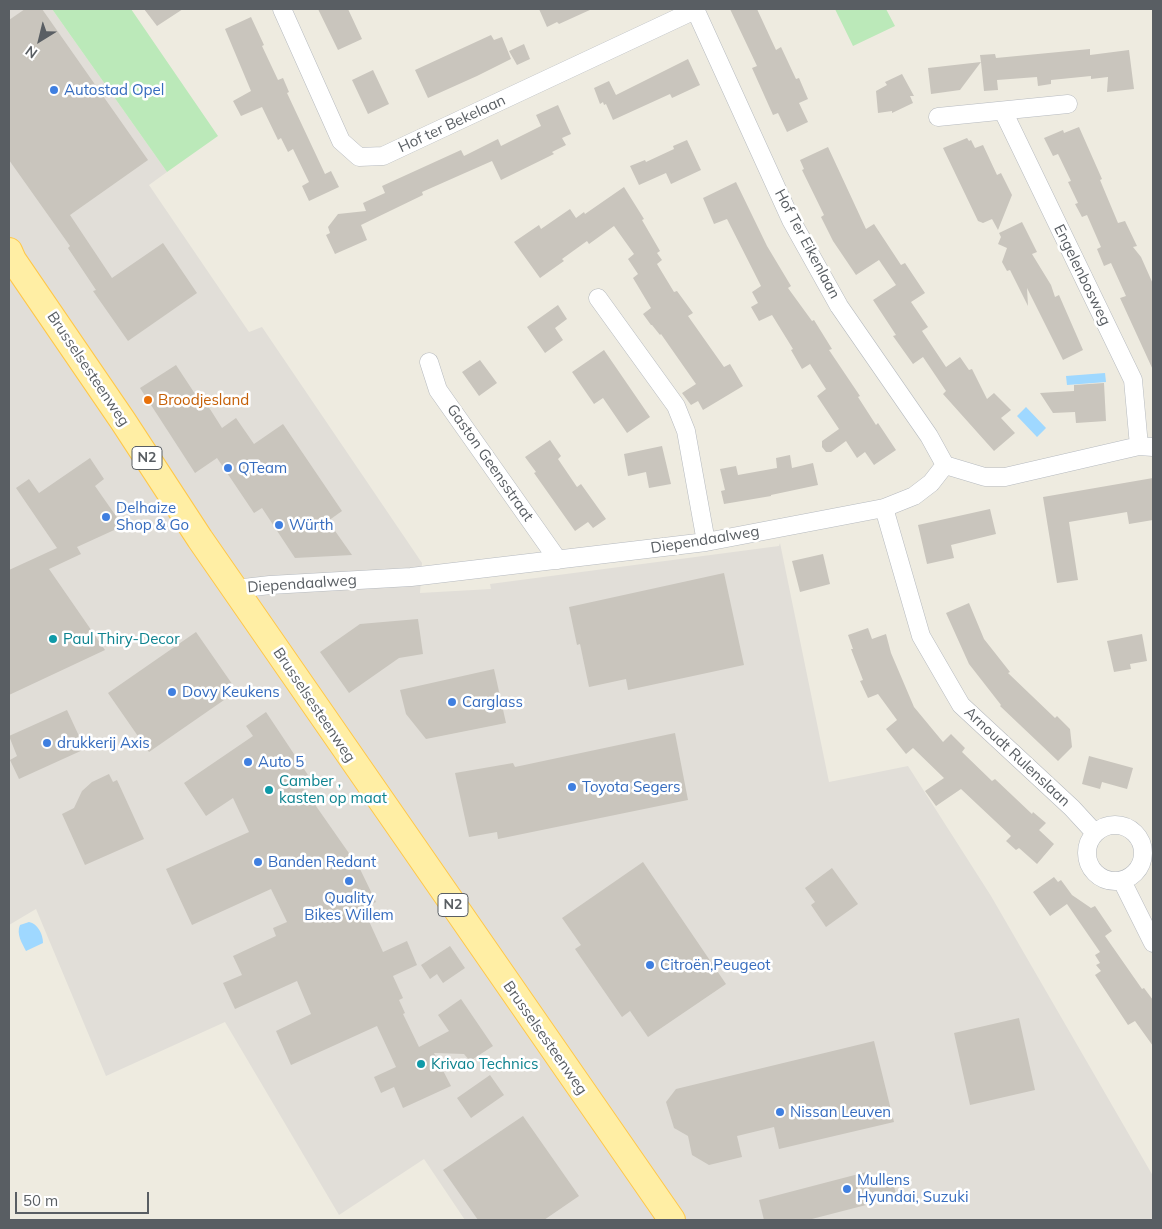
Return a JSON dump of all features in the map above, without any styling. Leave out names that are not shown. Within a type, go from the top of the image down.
[{"type":"main road","name":"Brusselsesteenweg","points":[[10,256],[235,589],[672,1220]]},
{"type":"street","name":"Hof ter Bekelaan","points":[[282,9],[341,141],[359,157],[383,156],[695,9]]},
{"type":"street","name":"Hof Ter Eikenlaan","points":[[695,9],[796,228],[839,306],[929,436],[945,465]]},
{"type":"street","points":[[938,117],[1068,104]]},
{"type":"street","name":"Engelenbosweg","points":[[1003,111],[1133,380],[1146,446]]},
{"type":"street","points":[[598,298],[676,406],[686,431],[706,542]]},
{"type":"street","name":"Gaston Geensstraat","points":[[429,362],[438,390],[558,560]]},
{"type":"street","points":[[945,465],[985,477],[1005,477],[1146,446]]},
{"type":"street","name":"Diependaalweg","points":[[235,589],[270,585],[411,577],[706,542],[884,508],[914,496],[931,484],[945,465]]},
{"type":"street","name":"Arnoudt Rulenslaan","points":[[884,508],[921,636],[961,705],[1072,808],[1095,833]]},
{"type":"street","points":[[1120,825],[1147,838],[1141,865],[1136,872],[1122,881],[1104,880],[1090,867],[1087,849],[1095,833],[1102,828],[1120,825]]},
{"type":"street","points":[[1122,881],[1153,944]]},
{"type":"shaded area","points":[[9,9],[52,9],[167,172],[149,185],[249,332],[262,327],[422,563],[420,593],[491,589],[490,584],[779,546],[780,543],[829,782],[908,766],[991,896],[1153,1176],[1153,1220],[465,1220],[424,1159],[339,1215],[225,1022],[106,1076],[36,909],[9,925]]},
{"type":"green space","points":[[52,9],[131,9],[218,136],[167,172]]},
{"type":"green space","points":[[835,9],[886,9],[895,26],[853,46]]},
{"type":"water","points":[[1105,373],[1106,382],[1067,385],[1066,376]]},
{"type":"water","points":[[1026,407],[1046,428],[1037,437],[1017,416]]},
{"type":"water","points":[[29,922],[39,930],[43,943],[26,951],[20,938],[19,928],[20,925]]},
{"type":"building","name":"Autostad Opel","points":[[25,9],[42,9],[148,160],[70,215],[112,278],[163,243],[197,293],[128,341],[93,291],[96,290],[68,248],[70,246],[9,160],[9,20]]},
{"type":"building","points":[[144,9],[183,9],[157,26]]},
{"type":"building","points":[[318,9],[348,9],[362,39],[338,50]]},
{"type":"building","points":[[539,9],[592,9],[559,24],[557,22],[547,27]]},
{"type":"building","points":[[730,9],[757,9],[776,50],[781,47],[796,79],[799,78],[808,99],[799,103],[808,122],[787,132],[778,113],[773,115],[752,68],[757,66]]},
{"type":"building","points":[[251,17],[278,80],[283,78],[289,92],[287,93],[325,174],[331,171],[339,187],[309,201],[302,186],[309,182],[293,149],[288,152],[281,138],[278,140],[262,107],[241,116],[233,101],[251,91],[225,29]]},
{"type":"building","points":[[491,35],[494,40],[502,37],[511,59],[428,98],[415,70]]},
{"type":"building","points":[[524,44],[530,59],[517,65],[509,51]]},
{"type":"building","points":[[1090,49],[1090,55],[1129,50],[1134,89],[1107,92],[1108,77],[1091,79],[1091,76],[1051,80],[1051,84],[1038,86],[1037,77],[997,80],[998,90],[984,91],[980,55],[995,54],[996,58]]},
{"type":"building","points":[[688,59],[700,85],[672,98],[670,94],[613,120],[606,104],[604,105],[603,102],[600,104],[594,88],[609,81],[616,95]]},
{"type":"building","points":[[981,62],[960,90],[931,94],[928,68]]},
{"type":"building","points":[[373,70],[389,104],[368,114],[352,80]]},
{"type":"building","points":[[902,74],[914,96],[910,96],[913,103],[892,113],[892,111],[878,113],[876,91],[887,85],[885,82]]},
{"type":"building","points":[[558,105],[571,134],[562,138],[566,145],[552,152],[554,154],[501,180],[492,161],[422,192],[423,195],[361,225],[367,240],[335,254],[326,235],[330,233],[328,227],[338,214],[366,211],[363,203],[385,193],[382,186],[461,150],[464,156],[498,139],[501,146],[541,126],[536,115]]},
{"type":"building","points":[[1079,127],[1102,179],[1100,180],[1118,223],[1125,221],[1137,246],[1133,247],[1141,257],[1153,284],[1153,370],[1120,298],[1126,296],[1111,263],[1104,266],[1097,249],[1101,247],[1087,215],[1082,217],[1075,204],[1078,203],[1068,182],[1071,181],[1058,154],[1053,156],[1044,138],[1063,130],[1064,133]]},
{"type":"building","points":[[967,138],[969,141],[971,140],[975,148],[983,145],[997,175],[1001,173],[1012,195],[998,230],[992,219],[983,223],[978,221],[943,148]]},
{"type":"building","points":[[687,140],[701,170],[671,184],[666,173],[639,185],[630,166],[645,160],[646,162],[674,149],[673,146]]},
{"type":"building","points":[[828,147],[866,229],[874,224],[901,265],[905,263],[925,293],[911,302],[928,327],[922,331],[946,367],[960,357],[969,370],[972,369],[987,399],[994,393],[1011,410],[1001,418],[1015,433],[994,451],[943,394],[946,391],[923,357],[913,364],[893,336],[896,335],[873,300],[896,285],[879,260],[856,275],[833,241],[821,217],[824,215],[802,170],[804,169],[800,160]]},
{"type":"building","points":[[736,182],[767,246],[791,286],[788,288],[812,321],[814,320],[832,349],[829,350],[860,396],[858,397],[876,425],[878,423],[896,450],[874,465],[865,452],[857,458],[846,441],[831,452],[826,452],[822,447],[822,441],[839,429],[817,396],[826,389],[810,364],[802,369],[791,350],[793,349],[772,315],[759,321],[751,307],[758,303],[752,292],[761,286],[727,219],[714,224],[703,198]]},
{"type":"building","points":[[624,187],[644,219],[642,220],[660,251],[657,253],[662,260],[657,264],[674,292],[677,291],[693,313],[688,316],[724,367],[730,364],[743,386],[703,410],[698,401],[691,405],[682,393],[696,384],[661,334],[643,314],[651,308],[633,278],[638,274],[628,259],[634,254],[614,226],[589,244],[587,241],[540,278],[514,242],[539,225],[541,229],[570,209],[576,218],[584,212],[585,214]]},
{"type":"building","points":[[1022,222],[1037,252],[1032,254],[1051,285],[1055,297],[1059,295],[1083,350],[1063,360],[1027,288],[1028,306],[1010,270],[1007,271],[1002,262],[1007,248],[998,244],[1001,237],[999,233]]},
{"type":"building","points":[[558,305],[567,319],[555,328],[563,340],[545,353],[527,327]]},
{"type":"building","points":[[604,350],[650,417],[627,433],[603,398],[594,404],[572,372]]},
{"type":"building","points":[[480,360],[497,383],[479,396],[462,372]]},
{"type":"building","points":[[176,365],[199,400],[203,398],[222,428],[236,418],[254,444],[283,424],[342,511],[328,521],[352,555],[295,558],[262,508],[254,513],[217,458],[195,473],[140,388]]},
{"type":"building","points":[[1104,383],[1106,421],[1076,423],[1075,412],[1053,413],[1040,393],[1074,391],[1074,385]]},
{"type":"building","points":[[550,440],[561,456],[558,459],[577,487],[581,484],[606,519],[593,528],[588,522],[575,531],[534,473],[536,472],[525,457]]},
{"type":"building","points":[[662,446],[671,484],[649,488],[646,472],[628,476],[624,454]]},
{"type":"building","points":[[790,455],[792,468],[813,463],[818,485],[724,504],[721,491],[725,490],[720,469],[736,466],[738,475],[777,468],[776,458]]},
{"type":"building","points":[[90,458],[104,479],[95,486],[123,526],[77,547],[81,554],[49,569],[105,650],[9,695],[9,570],[57,548],[16,488],[29,479],[39,493]]},
{"type":"building","points":[[1153,478],[1153,520],[1129,524],[1127,512],[1069,522],[1078,580],[1057,583],[1043,497]]},
{"type":"building","points":[[990,509],[996,534],[951,545],[954,558],[927,564],[918,525]]},
{"type":"building","points":[[823,554],[830,584],[800,592],[792,561]]},
{"type":"building","points":[[724,573],[744,665],[628,690],[626,679],[589,687],[580,644],[577,645],[569,607]]},
{"type":"building","points":[[969,603],[984,639],[1010,672],[1008,673],[1055,718],[1057,716],[1070,729],[1072,747],[1058,761],[1000,706],[969,664],[946,613]]},
{"type":"building","points":[[418,619],[423,654],[399,658],[349,693],[320,652],[360,624]]},
{"type":"building","points":[[868,628],[872,639],[886,634],[891,653],[914,707],[943,742],[951,734],[965,748],[962,752],[992,781],[995,779],[1032,814],[1033,812],[1046,823],[1039,830],[1054,844],[1037,864],[1019,848],[1016,850],[1006,841],[1011,836],[961,789],[936,806],[925,791],[944,778],[913,748],[906,754],[886,729],[897,720],[878,694],[868,698],[860,681],[863,680],[851,649],[853,649],[848,635]]},
{"type":"building","name":"Dovy Keukens","points":[[196,632],[237,691],[149,752],[108,693]]},
{"type":"building","points":[[1142,634],[1147,661],[1130,664],[1131,669],[1114,672],[1107,641]]},
{"type":"building","name":"Carglass","points":[[494,669],[506,723],[426,739],[406,714],[400,690]]},
{"type":"building","name":"drukkerij Axis","points":[[67,710],[85,749],[19,779],[10,760],[17,756],[9,736]]},
{"type":"building","points":[[266,712],[312,781],[302,786],[360,869],[376,902],[363,908],[383,952],[407,941],[417,965],[393,976],[403,998],[399,1000],[405,1013],[403,1014],[419,1047],[449,1031],[438,1015],[461,999],[493,1046],[470,1061],[464,1054],[434,1053],[451,1086],[403,1108],[394,1087],[381,1093],[374,1077],[396,1067],[377,1026],[291,1065],[276,1031],[311,1014],[297,981],[235,1009],[223,983],[242,975],[233,956],[276,936],[273,928],[287,922],[271,889],[192,925],[166,869],[249,832],[233,798],[206,816],[184,783],[253,736],[246,726]]},
{"type":"building","name":"Toyota Segers","points":[[675,733],[688,800],[498,839],[497,832],[469,837],[455,773],[513,763],[515,767]]},
{"type":"building","points":[[1089,756],[1133,768],[1127,789],[1102,782],[1100,789],[1082,784]]},
{"type":"building","points":[[109,774],[113,782],[117,780],[144,839],[85,865],[62,814],[74,808],[82,791],[92,782]]},
{"type":"building","name":"Citroën,Peugeot","points":[[643,862],[726,984],[648,1037],[630,1011],[622,1017],[575,949],[581,945],[562,918]]},
{"type":"building","points":[[832,868],[858,904],[826,927],[811,905],[815,902],[805,888]]},
{"type":"building","points":[[1054,877],[1058,882],[1061,880],[1072,895],[1091,908],[1095,906],[1112,931],[1105,936],[1142,989],[1144,988],[1153,1000],[1153,1046],[1135,1021],[1128,1025],[1095,975],[1101,971],[1096,965],[1100,963],[1095,955],[1100,952],[1067,904],[1050,916],[1033,892]]},
{"type":"building","points":[[450,946],[465,968],[443,983],[437,974],[430,979],[421,965]]},
{"type":"building","points":[[1019,1018],[1035,1090],[970,1105],[954,1033]]},
{"type":"building","name":"Nissan Leuven","points":[[874,1041],[894,1122],[779,1149],[774,1127],[737,1136],[742,1157],[709,1165],[692,1155],[688,1136],[674,1128],[666,1102],[676,1089]]},
{"type":"building","points":[[490,1075],[504,1095],[471,1118],[457,1098]]},
{"type":"building","points":[[523,1116],[579,1196],[544,1220],[478,1220],[443,1170]]},
{"type":"building","name":"Mullens Hyundai, Suzuki","points":[[870,1171],[873,1181],[891,1176],[897,1197],[808,1220],[764,1220],[759,1200]]},
{"type":"place","name":"Autostad Opel","points":[[54,90]]},
{"type":"place","name":"Broodjesland","points":[[148,400]]},
{"type":"place","name":"QTeam","points":[[228,468]]},
{"type":"place","name":"Delhaize Shop & Go","points":[[106,517]]},
{"type":"place","name":"Würth","points":[[279,525]]},
{"type":"place","name":"Paul Thiry-Decor","points":[[53,639]]},
{"type":"place","name":"Dovy Keukens","points":[[172,692]]},
{"type":"place","name":"Carglass","points":[[452,702]]},
{"type":"place","name":"drukkerij Axis","points":[[47,743]]},
{"type":"place","name":"Auto 5","points":[[248,762]]},
{"type":"place","name":"Toyota Segers","points":[[572,787]]},
{"type":"place","name":"Camber , kasten op maat","points":[[269,790]]},
{"type":"place","name":"Banden Redant","points":[[258,862]]},
{"type":"place","name":"Quality Bikes Willem","points":[[349,881]]},
{"type":"place","name":"Citroën,Peugeot","points":[[650,965]]},
{"type":"place","name":"Krivao Technics","points":[[421,1064]]},
{"type":"place","name":"Nissan Leuven","points":[[780,1112]]},
{"type":"place","name":"Mullens Hyundai, Suzuki","points":[[847,1189]]}]
